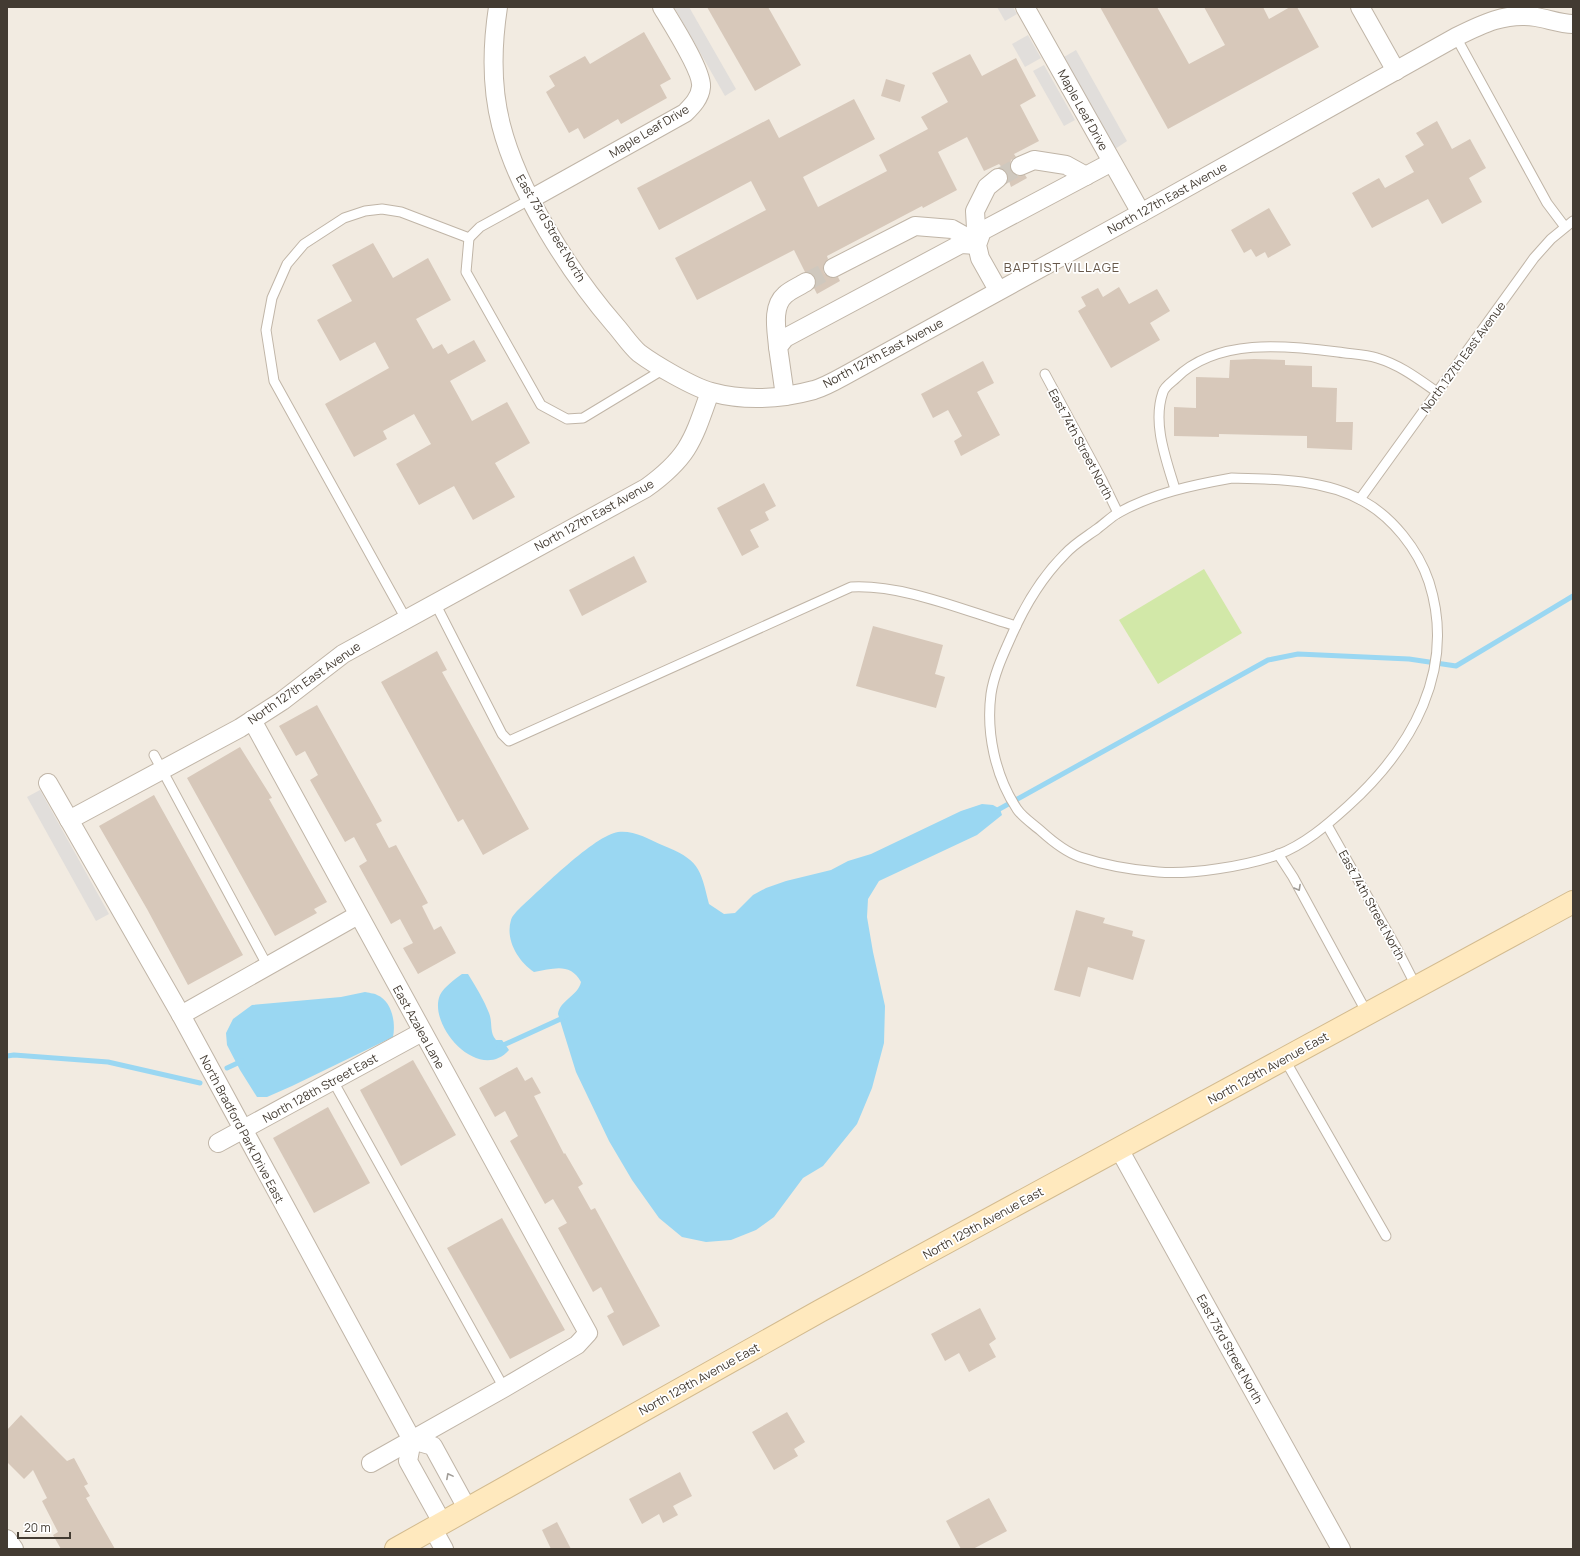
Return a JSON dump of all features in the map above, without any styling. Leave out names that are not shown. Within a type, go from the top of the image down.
[{"type":"street","name":"East 73rd Street North","points":[[498,7],[493,43],[494,88],[501,125],[515,168],[531,199],[567,261],[602,310],[638,352],[664,369],[710,392]]},
{"type":"street","name":"Maple Leaf Drive","points":[[531,199],[685,112],[696,102],[702,87],[697,70],[662,7]]},
{"type":"street","name":"Maple Leaf Drive","points":[[1025,7],[1141,213]]},
{"type":"street","points":[[1360,7],[1396,71]]},
{"type":"street","name":"North 127th East Avenue","points":[[69,820],[158,762],[252,720],[316,676],[343,654],[646,488],[665,474],[680,458],[693,439],[710,392],[739,397],[785,396],[815,390],[844,376],[998,290],[1141,213],[1456,37],[1486,22],[1508,16],[1535,16],[1573,24]]},
{"type":"street","points":[[1020,166],[1034,160],[1066,165],[1086,176]]},
{"type":"street","points":[[977,244],[982,230],[1112,162]]},
{"type":"street","points":[[998,178],[987,187],[975,211],[977,244],[980,258],[998,290]]},
{"type":"street","points":[[833,268],[915,226],[952,229],[977,244]]},
{"type":"street","points":[[778,347],[785,338],[961,244],[977,244]]},
{"type":"street","points":[[785,396],[776,327],[777,308],[784,296],[806,282]]},
{"type":"street","name":"East Azalea Lane","points":[[252,720],[588,1333],[577,1345],[504,1388]]},
{"type":"street","name":"North Bradford Park Drive East","points":[[48,783],[181,1015],[412,1440]]},
{"type":"street","name":"North 129th Avenue East","points":[[396,1549],[468,1510],[820,1311],[1119,1148],[1285,1060],[1416,986],[1573,902]]},
{"type":"street","points":[[181,1015],[267,965],[358,915]]},
{"type":"street","name":"North 128th Street East","points":[[218,1144],[422,1032]]},
{"type":"street","name":"East 73rd Street North","points":[[1119,1148],[1340,1549]]},
{"type":"street","points":[[371,1463],[504,1388]]},
{"type":"street","points":[[412,1440],[433,1446],[468,1510]]},
{"type":"street","points":[[412,1440],[408,1461],[438,1526],[444,1549]]},
{"type":"street","points":[[7,1539],[14,1549]]},
{"type":"lane","points":[[1456,37],[1547,203],[1565,227]]},
{"type":"lane","points":[[531,199],[480,227],[469,238],[466,272],[541,405],[567,420],[583,418],[664,369]]},
{"type":"lane","points":[[406,619],[274,381],[266,330],[272,298],[287,264],[304,244],[344,218],[365,211],[382,209],[401,212],[469,238]]},
{"type":"lane","name":"North 127th East Avenue","points":[[1360,499],[1534,258],[1551,239],[1573,221]]},
{"type":"lane","points":[[1175,489],[1164,452],[1159,421],[1160,405],[1164,390],[1186,368],[1202,360],[1228,351],[1258,347],[1287,347],[1347,353],[1375,357],[1400,367],[1437,392]]},
{"type":"lane","name":"East 74th Street North","points":[[1045,374],[1101,478],[1118,513]]},
{"type":"lane","name":"East 74th Street North","points":[[1232,478],[1271,479],[1298,481],[1331,489],[1360,499],[1381,513],[1406,540],[1426,575],[1435,601],[1438,631],[1432,681],[1410,734],[1368,788],[1327,825],[1302,842],[1278,854],[1240,864],[1195,871],[1162,872],[1122,867],[1077,856],[1051,840],[1018,811],[999,774],[993,752],[990,719],[991,692],[999,664],[1022,612],[1045,576],[1067,552],[1118,513],[1175,489],[1232,478]]},
{"type":"lane","points":[[435,603],[502,734],[510,741],[851,587],[872,586],[901,591],[1016,626]]},
{"type":"lane","points":[[158,762],[267,965]]},
{"type":"lane","name":"East 74th Street North","points":[[1327,825],[1416,986]]},
{"type":"lane","points":[[1278,854],[1293,877],[1367,1013]]},
{"type":"lane","points":[[1285,1060],[1386,1236]]},
{"type":"lane","points":[[333,1081],[504,1388]]},
{"type":"green space","points":[[1204,569],[1242,633],[1158,684],[1119,620]]},
{"type":"shaded area","points":[[674,7],[689,7],[736,89],[725,96]]},
{"type":"shaded area","points":[[997,7],[1013,7],[1017,14],[1005,21]]},
{"type":"shaded area","points":[[1028,35],[1041,58],[1025,67],[1012,44]]},
{"type":"shaded area","points":[[1076,50],[1127,141],[1115,149],[1064,57]]},
{"type":"shaded area","points":[[1044,65],[1075,120],[1064,126],[1033,71]]},
{"type":"shaded area","points":[[40,790],[109,914],[96,921],[27,797]]},
{"type":"water","points":[[982,804],[993,805],[1000,809],[1002,815],[977,835],[879,881],[868,899],[867,917],[885,1006],[884,1043],[872,1088],[857,1124],[823,1166],[803,1178],[774,1217],[756,1230],[731,1240],[706,1242],[682,1237],[659,1218],[632,1180],[609,1141],[576,1072],[558,1014],[559,1009],[576,991],[581,982],[577,976],[566,969],[560,968],[534,972],[528,967],[518,956],[511,942],[510,928],[513,915],[568,864],[608,835],[618,832],[629,832],[641,836],[684,855],[696,866],[700,873],[709,904],[724,914],[735,913],[753,895],[766,888],[786,881],[831,870],[848,861],[871,854],[961,811]]},
{"type":"water","points":[[462,974],[468,974],[485,1003],[489,1013],[494,1037],[496,1040],[502,1040],[509,1050],[497,1059],[484,1060],[471,1055],[458,1046],[448,1035],[441,1021],[438,1007],[440,995],[447,986]]},
{"type":"water","points":[[365,992],[374,994],[386,1002],[392,1013],[394,1025],[393,1037],[292,1086],[267,1097],[257,1097],[240,1070],[227,1045],[226,1033],[233,1019],[252,1005],[341,997]]},
{"type":"building","points":[[707,7],[768,7],[801,65],[755,91]]},
{"type":"building","points":[[1100,7],[1157,7],[1189,64],[1225,45],[1204,7],[1263,7],[1269,19],[1290,7],[1297,7],[1319,47],[1168,129]]},
{"type":"building","points":[[644,32],[671,79],[660,85],[667,98],[621,124],[618,119],[584,139],[578,128],[569,133],[546,92],[555,86],[549,76],[585,56],[590,64]]},
{"type":"building","points":[[970,54],[982,76],[1016,58],[1036,96],[1020,105],[1039,141],[1014,154],[1016,157],[1011,160],[1010,165],[1014,175],[1025,175],[1027,178],[1011,187],[1006,172],[999,164],[984,171],[967,137],[938,152],[957,190],[923,208],[922,206],[827,256],[828,259],[823,267],[824,273],[832,278],[838,277],[840,281],[817,294],[814,288],[816,282],[815,277],[811,273],[805,272],[794,250],[697,300],[675,258],[766,210],[751,181],[659,230],[637,188],[769,119],[779,138],[854,99],[875,139],[803,177],[818,207],[887,171],[879,155],[928,129],[921,117],[948,102],[932,73]]},
{"type":"building","points":[[886,79],[905,85],[900,102],[881,96]]},
{"type":"building","points":[[1437,121],[1452,149],[1470,139],[1486,168],[1469,178],[1482,202],[1442,224],[1428,199],[1372,228],[1352,193],[1379,178],[1385,188],[1414,172],[1405,156],[1424,145],[1416,133]]},
{"type":"building","points":[[1269,208],[1291,245],[1268,258],[1265,252],[1256,257],[1251,249],[1244,253],[1231,230]]},
{"type":"building","points":[[373,243],[393,278],[428,258],[451,300],[416,319],[433,349],[442,344],[448,354],[474,340],[486,361],[450,381],[472,421],[507,402],[530,443],[495,463],[515,497],[473,520],[454,486],[419,505],[396,464],[431,444],[414,414],[383,431],[387,439],[354,457],[325,404],[389,368],[375,342],[340,361],[317,320],[352,301],[332,265]]},
{"type":"building","points":[[1119,287],[1129,304],[1157,289],[1170,311],[1150,323],[1160,340],[1111,368],[1078,311],[1086,306],[1081,297],[1098,288],[1103,297]]},
{"type":"building","points":[[1230,360],[1285,360],[1285,365],[1312,366],[1312,387],[1337,388],[1336,422],[1353,422],[1352,450],[1307,448],[1307,436],[1219,434],[1219,437],[1174,436],[1174,407],[1196,408],[1196,377],[1229,378]]},
{"type":"building","points":[[983,361],[994,383],[977,392],[1000,435],[961,456],[954,441],[962,436],[948,410],[933,418],[921,394]]},
{"type":"building","points":[[764,483],[776,506],[765,512],[769,520],[750,530],[759,547],[742,556],[717,508]]},
{"type":"building","points":[[634,556],[647,582],[582,616],[569,590]]},
{"type":"building","points":[[873,626],[943,645],[935,674],[945,677],[936,708],[856,686]]},
{"type":"building","points":[[437,651],[447,670],[442,672],[529,829],[483,855],[463,819],[458,822],[381,682]]},
{"type":"building","points":[[317,705],[382,821],[376,824],[389,848],[396,845],[428,903],[422,906],[434,930],[441,926],[456,953],[418,974],[403,948],[413,943],[400,919],[391,924],[359,866],[367,861],[354,837],[345,842],[310,780],[318,775],[305,751],[296,756],[279,726]]},
{"type":"building","points":[[240,747],[272,798],[269,799],[327,902],[314,909],[317,913],[275,936],[187,778]]},
{"type":"building","points":[[154,795],[243,955],[188,985],[147,909],[99,826]]},
{"type":"building","points":[[1076,910],[1105,918],[1103,923],[1133,931],[1132,936],[1145,940],[1133,980],[1088,967],[1080,997],[1054,990]]},
{"type":"building","points":[[413,1060],[456,1135],[401,1166],[360,1090]]},
{"type":"building","points":[[517,1067],[525,1081],[532,1077],[541,1093],[534,1096],[564,1154],[565,1153],[583,1184],[578,1187],[591,1210],[595,1208],[660,1326],[623,1346],[607,1316],[614,1312],[601,1287],[593,1292],[558,1228],[567,1223],[553,1199],[545,1204],[510,1141],[518,1136],[505,1111],[495,1117],[479,1088]]},
{"type":"building","points":[[328,1107],[370,1183],[314,1213],[273,1138]]},
{"type":"building","points":[[502,1218],[565,1330],[510,1359],[447,1248]]},
{"type":"building","points":[[980,1308],[996,1339],[989,1344],[996,1357],[969,1372],[959,1353],[945,1361],[931,1334]]},
{"type":"building","points":[[787,1412],[805,1442],[794,1449],[798,1456],[774,1470],[752,1432]]},
{"type":"building","points":[[21,1415],[67,1461],[74,1458],[88,1484],[84,1486],[90,1496],[86,1498],[115,1549],[61,1549],[53,1535],[58,1532],[42,1501],[47,1498],[33,1470],[24,1479],[7,1462],[7,1430]]},
{"type":"building","points":[[680,1472],[692,1496],[673,1506],[678,1515],[663,1523],[659,1514],[642,1524],[629,1499]]},
{"type":"building","points":[[989,1498],[1007,1531],[973,1549],[961,1549],[946,1521]]},
{"type":"building","points":[[557,1522],[571,1549],[551,1549],[542,1530]]},
{"type":"waterway","points":[[994,812],[1268,660],[1298,654],[1409,659],[1456,666],[1573,596]]},
{"type":"waterway","points":[[499,1047],[565,1017]]},
{"type":"waterway","points":[[7,1056],[14,1055],[108,1062],[200,1083]]},
{"type":"waterway","points":[[227,1068],[242,1061]]},
{"type":"tunnel","points":[[998,178],[1020,166]]},
{"type":"tunnel","points":[[806,282],[833,268]]},
{"type":"district","name":"BAPTIST VILLAGE","points":[[1062,267]]}]
